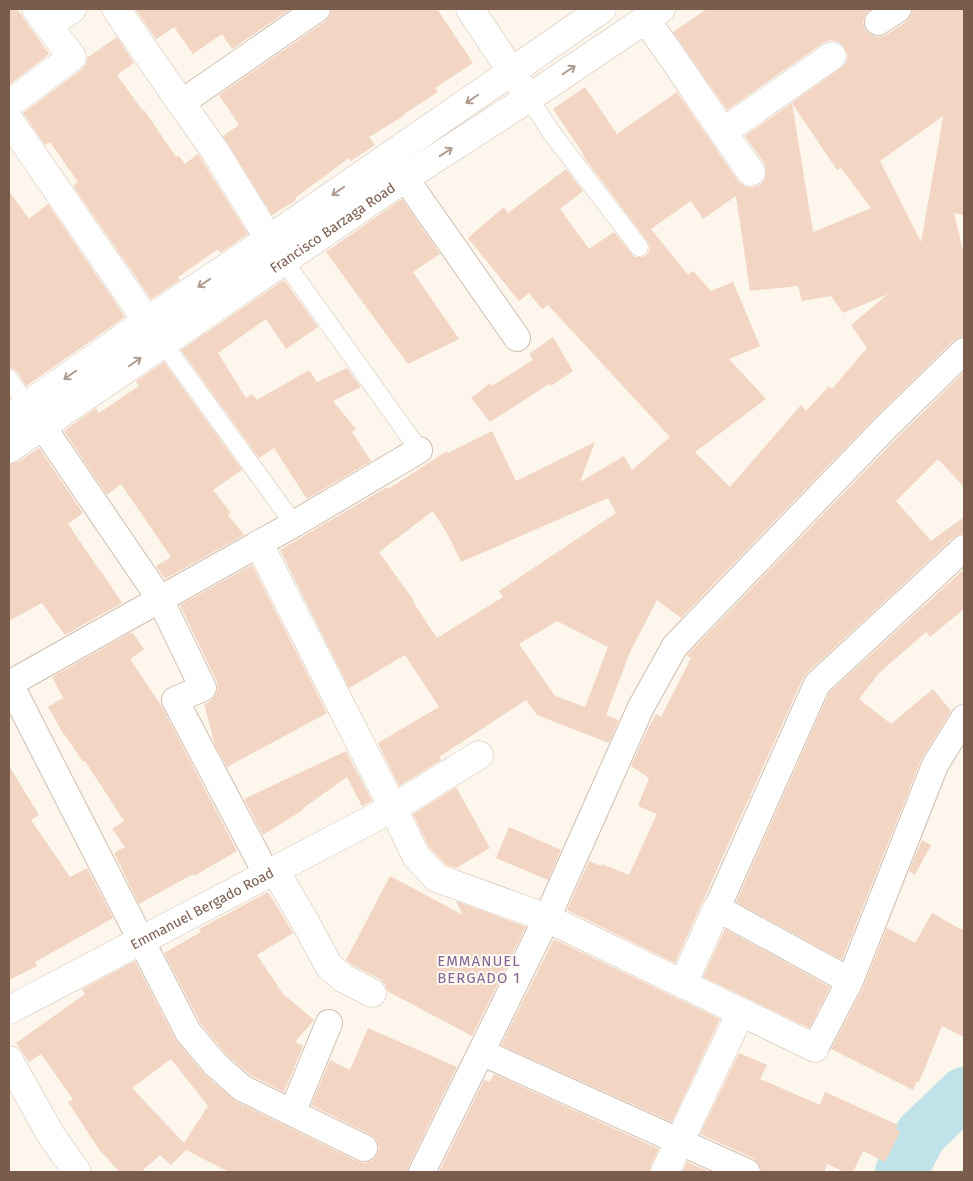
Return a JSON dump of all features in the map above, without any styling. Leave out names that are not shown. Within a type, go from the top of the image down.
[{"type":"street","points":[[9,104],[72,57],[42,17],[72,9]]},
{"type":"street","points":[[116,9],[216,151],[269,238]]},
{"type":"street","points":[[181,103],[317,9]]},
{"type":"street","points":[[470,9],[529,98]]},
{"type":"street","name":"Francisco Barzaga Road","points":[[9,449],[26,417],[147,321],[602,9]]},
{"type":"street","points":[[653,14],[666,47],[752,172]]},
{"type":"street","name":"Francisco Barzaga Road","points":[[26,417],[163,343],[406,178],[653,14]]},
{"type":"street","points":[[723,132],[832,56]]},
{"type":"street","points":[[9,120],[147,321]]},
{"type":"street","points":[[406,178],[517,338]]},
{"type":"street","points":[[422,1172],[547,918],[641,707],[675,646],[880,434],[964,351]]},
{"type":"street","points":[[26,417],[160,599],[203,688],[175,700],[271,873],[303,918],[329,966],[343,978],[372,993]]},
{"type":"street","points":[[364,1148],[242,1088],[215,1064],[188,1032],[9,684],[259,544],[419,450]]},
{"type":"street","points":[[259,544],[394,808],[416,856],[437,878],[547,918],[815,1048],[850,981],[935,765],[964,718]]},
{"type":"street","points":[[683,984],[817,684],[964,548]]},
{"type":"street","name":"Emmanuel Bergado Road","points":[[9,1010],[394,808],[479,755]]},
{"type":"street","points":[[717,908],[850,981]]},
{"type":"street","points":[[665,1172],[741,1012]]},
{"type":"street","points":[[292,1113],[329,1023]]},
{"type":"street","points":[[481,1052],[747,1172]]},
{"type":"street","points":[[9,1060],[51,1134],[77,1172]]},
{"type":"lane","points":[[529,98],[551,132],[639,247]]},
{"type":"lane","points":[[284,260],[419,450]]},
{"type":"lane","points":[[163,343],[294,524]]},
{"type":"lane","points":[[9,379],[26,417]]},
{"type":"building","points":[[9,9],[17,9],[49,54],[9,85]]},
{"type":"building","points":[[135,9],[291,9],[232,49],[222,34],[193,54],[174,27],[156,39]]},
{"type":"building","points":[[332,9],[437,9],[473,63],[435,88],[438,92],[369,137],[375,145],[351,161],[349,158],[295,198],[296,200],[272,215],[223,136],[239,125],[219,95],[326,21]]},
{"type":"building","points":[[707,9],[871,9],[865,15],[863,23],[866,31],[878,37],[886,35],[906,22],[911,16],[913,9],[964,9],[964,215],[954,213],[964,255],[964,336],[954,340],[876,416],[681,618],[657,600],[630,652],[606,715],[619,720],[609,743],[537,715],[526,700],[439,757],[441,760],[399,786],[378,743],[439,707],[405,655],[349,688],[280,550],[387,487],[388,489],[447,451],[448,453],[492,431],[516,481],[595,442],[580,482],[624,456],[632,470],[670,437],[548,305],[542,309],[529,293],[519,301],[468,238],[504,207],[508,213],[566,169],[583,191],[560,209],[589,249],[614,232],[634,257],[645,256],[649,252],[650,246],[647,241],[583,156],[553,109],[585,87],[617,134],[677,92],[738,181],[744,186],[752,188],[760,185],[765,179],[766,170],[764,163],[745,136],[841,68],[846,63],[848,55],[839,42],[831,40],[823,43],[727,110],[673,32]],"holes":[[[792,103],[837,170],[841,168],[871,208],[813,232]],[[943,116],[921,242],[880,161]],[[736,196],[750,291],[798,286],[802,301],[831,296],[843,313],[888,294],[851,325],[867,348],[832,389],[829,386],[806,411],[801,405],[730,487],[695,452],[766,399],[729,359],[760,346],[733,282],[711,291],[693,271],[688,275],[651,229],[691,201],[703,219]],[[608,498],[616,513],[499,591],[503,597],[437,638],[414,601],[379,552],[433,511],[447,533],[461,562]],[[557,621],[608,647],[585,707],[555,696],[519,644]]]},
{"type":"building","points":[[117,37],[134,63],[117,75],[176,157],[178,155],[185,164],[198,154],[248,234],[220,253],[218,249],[178,277],[180,280],[151,299],[73,186],[78,182],[50,142],[45,145],[23,113],[81,70],[86,64],[87,58]]},
{"type":"building","points":[[9,191],[29,219],[48,204],[125,317],[26,386],[18,373],[9,368]]},
{"type":"building","points":[[402,199],[440,254],[413,272],[459,339],[408,364],[326,252]]},
{"type":"building","points":[[284,280],[318,327],[286,349],[266,319],[218,353],[246,398],[252,394],[257,400],[309,370],[317,382],[347,368],[361,387],[333,401],[356,429],[352,432],[371,461],[307,499],[274,448],[259,458],[181,350]]},
{"type":"building","points":[[553,337],[573,371],[490,422],[471,398],[490,383],[492,386],[533,360],[529,354]]},
{"type":"building","points":[[164,362],[242,470],[213,490],[231,513],[228,515],[244,535],[165,579],[156,566],[171,557],[121,484],[107,495],[64,431],[96,408],[99,413],[139,386],[136,381]]},
{"type":"building","points":[[964,372],[964,487],[938,459],[896,501],[931,541],[964,517],[964,533],[954,537],[803,678],[675,963],[567,910],[589,861],[629,875],[657,814],[638,806],[649,778],[631,766],[656,714],[661,717],[691,658],[687,655],[897,438]]},
{"type":"building","points":[[39,448],[83,513],[68,524],[122,603],[65,635],[42,603],[9,621],[9,464],[18,462]]},
{"type":"building","points":[[252,565],[327,713],[227,767],[215,745],[204,704],[215,696],[218,689],[217,682],[180,605]]},
{"type":"building","points":[[962,571],[964,573],[964,609],[930,637],[926,632],[879,673],[859,699],[891,724],[933,689],[951,711],[921,760],[842,960],[736,902],[829,693]]},
{"type":"building","points":[[132,632],[144,649],[130,659],[162,707],[237,851],[194,876],[193,874],[139,904],[114,853],[125,847],[112,829],[124,821],[85,761],[83,762],[64,735],[48,707],[63,698],[52,677]]},
{"type":"building","points":[[346,751],[372,801],[362,806],[347,777],[303,810],[263,835],[244,799]]},
{"type":"building","points":[[9,766],[39,815],[31,820],[70,877],[87,868],[113,918],[35,962],[37,966],[9,980]]},
{"type":"building","points":[[456,787],[490,848],[456,868],[446,865],[429,847],[413,814]]},
{"type":"building","points":[[509,827],[561,850],[548,880],[496,858]]},
{"type":"building","points":[[922,840],[931,845],[915,875],[909,871]]},
{"type":"building","points":[[390,876],[463,915],[456,901],[526,927],[472,1036],[387,991],[385,984],[380,979],[346,960]]},
{"type":"building","points":[[268,892],[293,933],[257,955],[283,994],[314,1020],[295,1042],[303,1046],[284,1092],[250,1075],[226,1054],[201,1024],[164,953],[201,932],[199,929]]},
{"type":"building","points":[[932,913],[964,931],[964,1037],[942,1026],[919,1082],[917,1081],[913,1090],[831,1049],[863,988],[887,928],[915,943]]},
{"type":"building","points":[[725,929],[830,987],[809,1028],[703,977]]},
{"type":"building","points":[[554,939],[720,1019],[672,1122],[501,1045]]},
{"type":"building","points":[[135,961],[175,1039],[205,1075],[235,1101],[357,1161],[365,1163],[372,1161],[377,1155],[379,1147],[376,1139],[311,1105],[330,1060],[350,1070],[368,1028],[457,1067],[407,1172],[229,1172],[186,1150],[171,1165],[160,1155],[141,1172],[120,1172],[100,1151],[68,1102],[73,1099],[41,1054],[29,1062],[16,1043],[85,994],[82,989]],"holes":[[[171,1059],[208,1106],[184,1143],[132,1088]]]},
{"type":"building","points":[[739,1053],[767,1065],[760,1079],[820,1105],[825,1092],[898,1125],[896,1129],[900,1132],[885,1162],[863,1151],[853,1172],[845,1172],[827,1164],[824,1172],[762,1172],[759,1164],[753,1158],[700,1134]]},
{"type":"building","points":[[494,1074],[659,1149],[651,1165],[650,1172],[439,1172],[484,1080],[490,1082]]},
{"type":"building","points":[[687,1162],[706,1170],[705,1172],[682,1172]]},
{"type":"waterway","points":[[901,1172],[921,1134],[964,1093]]},
{"type":"district","name":"EMMANUEL BERGADO 1","points":[[479,970]]}]
